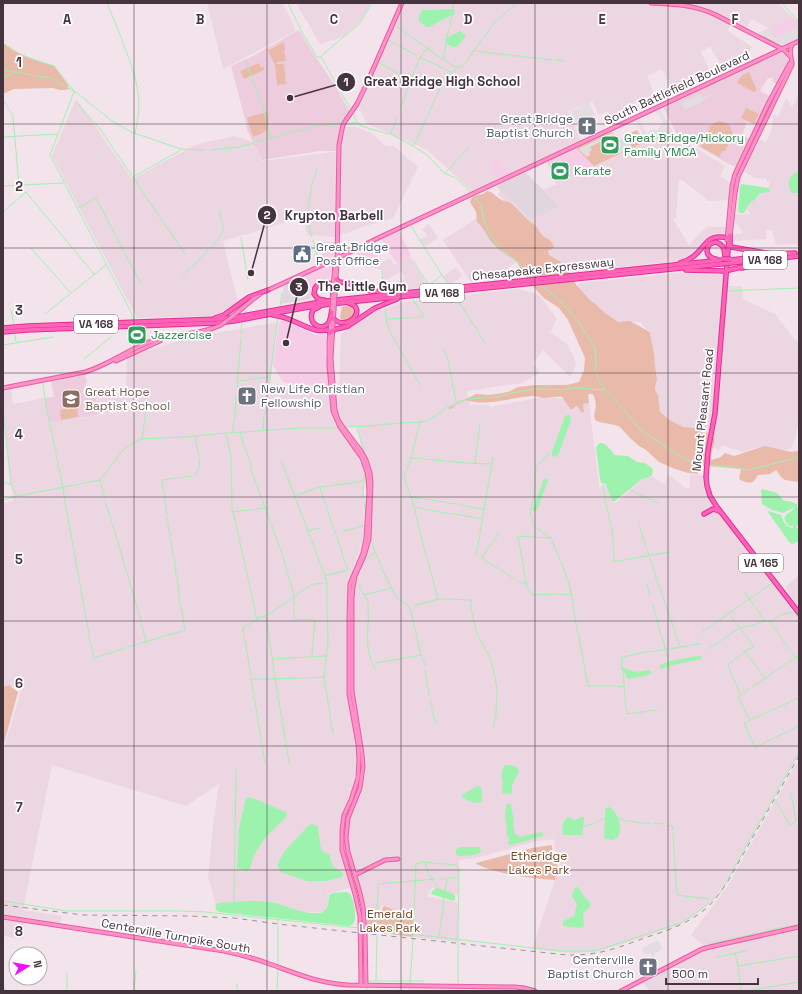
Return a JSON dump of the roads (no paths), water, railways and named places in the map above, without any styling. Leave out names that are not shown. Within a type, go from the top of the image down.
[{"type":"highway","points":[[668,266],[690,259],[706,243],[718,237],[729,237],[731,247],[772,254],[797,253]]},
{"type":"highway","name":"Mount Pleasant Road","points":[[729,237],[715,414],[707,460],[706,482],[710,496],[722,514],[799,613]]},
{"type":"highway","points":[[717,242],[722,244],[725,250],[722,262],[708,256],[707,248],[710,244],[717,242]]},
{"type":"highway","name":"Chesapeake Expressway","points":[[3,328],[220,319],[337,300],[664,270],[740,258],[797,253]]},
{"type":"highway","name":"Chesapeake Expressway","points":[[731,260],[799,256]]},
{"type":"highway","points":[[664,270],[726,271],[784,258]]},
{"type":"highway","name":"Mount Pleasant Road","points":[[722,262],[726,271],[722,324]]},
{"type":"highway","name":"Chesapeake Expressway","points":[[542,281],[668,266],[722,262]]},
{"type":"highway","points":[[726,285],[729,272],[742,267]]},
{"type":"highway","points":[[336,279],[339,282],[348,283],[370,292],[420,292]]},
{"type":"highway","name":"Chesapeake Expressway","points":[[3,332],[217,323],[303,308],[536,281]]},
{"type":"highway","points":[[334,295],[332,287],[328,283],[321,282],[317,284],[315,288],[314,294],[318,299],[337,300]]},
{"type":"highway","points":[[204,319],[223,315],[249,297],[268,290]]},
{"type":"highway","points":[[264,316],[285,317],[312,329],[328,330],[331,332],[348,326],[381,305],[398,299],[414,296]]},
{"type":"highway","points":[[334,318],[335,320],[343,323],[354,318],[357,313],[356,307],[352,304],[346,303]]},
{"type":"highway","points":[[327,305],[317,307],[313,310],[311,320],[314,324],[320,327],[327,325],[333,309]]},
{"type":"highway","points":[[710,496],[712,506],[710,509]]},
{"type":"highway","points":[[704,514],[713,509],[722,514]]},
{"type":"main road","points":[[334,295],[337,258],[340,134],[346,120],[357,104],[367,83],[402,3]]},
{"type":"main road","points":[[651,3],[686,5],[706,10],[782,49],[791,57]]},
{"type":"main road","name":"South Battlefield Boulevard","points":[[3,388],[88,373],[149,345],[176,336],[208,330],[221,325],[252,300],[268,290],[799,41]]},
{"type":"main road","points":[[792,44],[789,50],[792,62]]},
{"type":"main road","name":"Mount Pleasant Road","points":[[729,237],[731,192],[735,174],[768,104],[788,66],[792,62]]},
{"type":"main road","name":"Mount Pleasant Road","points":[[722,262],[729,237],[739,173],[751,151],[792,62]]},
{"type":"main road","points":[[783,82],[789,68],[788,66]]},
{"type":"main road","points":[[337,258],[335,263],[331,332],[334,407],[338,424],[362,458],[368,479],[366,538],[363,553],[350,584],[349,610],[349,694],[358,744],[358,778],[344,815],[342,834],[342,850],[352,881],[360,921],[361,985]]},
{"type":"main road","points":[[331,332],[334,318],[333,309]]},
{"type":"main road","points":[[334,407],[340,424],[346,434],[364,456],[369,467],[371,482],[369,538],[356,576],[352,598],[352,692],[363,768],[360,788],[350,813],[346,830],[348,852],[363,907],[366,934],[366,985]]},
{"type":"main road","points":[[353,872],[357,874],[385,860],[398,859]]},
{"type":"main road","name":"Centerville Turnpike South","points":[[3,917],[224,951],[257,960],[312,979],[335,984],[518,988],[535,991]]},
{"type":"main road","points":[[621,991],[701,950],[799,927]]},
{"type":"main road","points":[[701,945],[701,950]]},
{"type":"main road","points":[[360,957],[366,957]]},
{"type":"waterway","points":[[107,3],[123,42]]},
{"type":"waterway","points":[[288,3],[302,32],[317,57],[321,57],[351,110]]},
{"type":"waterway","points":[[321,56],[359,24],[372,3]]},
{"type":"waterway","points":[[452,11],[454,3]]},
{"type":"waterway","points":[[511,8],[517,3]]},
{"type":"waterway","points":[[782,3],[799,22]]},
{"type":"waterway","points":[[484,38],[492,25],[510,9]]},
{"type":"waterway","points":[[450,25],[452,14]]},
{"type":"waterway","points":[[396,26],[424,46]]},
{"type":"waterway","points":[[447,37],[449,28]]},
{"type":"waterway","points":[[437,95],[444,79],[458,67],[464,65],[482,39]]},
{"type":"waterway","points":[[388,40],[397,45]]},
{"type":"waterway","points":[[445,52],[446,43]]},
{"type":"waterway","points":[[123,44],[134,72],[137,87],[139,110],[135,134]]},
{"type":"waterway","points":[[399,46],[416,55]]},
{"type":"waterway","points":[[425,47],[453,66],[457,67]]},
{"type":"waterway","points":[[427,48],[420,57],[451,72]]},
{"type":"waterway","points":[[10,49],[17,52]]},
{"type":"waterway","points":[[475,51],[552,60]]},
{"type":"waterway","points":[[24,56],[28,57]]},
{"type":"waterway","points":[[30,58],[54,66],[74,91]]},
{"type":"waterway","points":[[415,69],[420,58]]},
{"type":"waterway","points":[[555,60],[564,61]]},
{"type":"waterway","points":[[246,62],[265,114],[270,138]]},
{"type":"waterway","points":[[379,63],[386,66]]},
{"type":"waterway","points":[[387,67],[411,81]]},
{"type":"waterway","points":[[3,70],[21,73]]},
{"type":"waterway","points":[[407,91],[414,71]]},
{"type":"waterway","points":[[3,78],[12,74],[13,72]]},
{"type":"waterway","points":[[23,73],[29,74]]},
{"type":"waterway","points":[[31,75],[51,78],[77,93],[112,121],[131,132],[181,149],[205,150]]},
{"type":"waterway","points":[[74,92],[50,155],[134,318],[131,320]]},
{"type":"waterway","points":[[404,100],[406,93]]},
{"type":"waterway","points":[[428,115],[436,97]]},
{"type":"waterway","points":[[3,100],[7,106]]},
{"type":"waterway","points":[[400,109],[403,102]]},
{"type":"waterway","points":[[78,104],[100,129],[185,254]]},
{"type":"waterway","points":[[10,111],[13,117],[19,185]]},
{"type":"waterway","points":[[353,114],[361,126],[391,134],[426,154],[444,173],[456,178],[466,187],[481,205],[489,234],[501,248],[534,278]]},
{"type":"waterway","points":[[414,145],[427,117]]},
{"type":"waterway","points":[[391,133],[397,118]]},
{"type":"waterway","points":[[347,124],[357,122]]},
{"type":"waterway","points":[[292,132],[316,126],[342,123]]},
{"type":"waterway","points":[[211,150],[239,147],[290,133]]},
{"type":"waterway","points":[[3,137],[57,134]]},
{"type":"waterway","points":[[445,173],[469,147]]},
{"type":"waterway","points":[[133,177],[181,150]]},
{"type":"waterway","points":[[315,176],[317,169]]},
{"type":"waterway","points":[[308,208],[314,178]]},
{"type":"waterway","points":[[3,186],[63,183]]},
{"type":"waterway","points":[[3,212],[26,192],[94,274]]},
{"type":"waterway","points":[[78,208],[96,198],[141,284]]},
{"type":"waterway","points":[[308,210],[312,237]]},
{"type":"waterway","points":[[213,245],[221,236],[223,230],[219,211]]},
{"type":"waterway","points":[[411,226],[449,286]]},
{"type":"waterway","points":[[241,237],[248,281]]},
{"type":"waterway","points":[[313,240],[317,256]]},
{"type":"waterway","points":[[203,255],[211,247]]},
{"type":"waterway","points":[[31,248],[70,292]]},
{"type":"waterway","points":[[186,272],[202,257]]},
{"type":"waterway","points":[[45,314],[106,265]]},
{"type":"waterway","points":[[417,267],[429,285]]},
{"type":"waterway","points":[[382,270],[383,290]]},
{"type":"waterway","points":[[424,289],[442,275]]},
{"type":"waterway","points":[[539,284],[557,298],[577,320],[595,348],[595,370],[599,381],[605,390],[621,406],[637,426],[644,433],[671,451],[691,462],[705,466]]},
{"type":"waterway","points":[[727,291],[799,288]]},
{"type":"waterway","points":[[280,307],[282,292]]},
{"type":"waterway","points":[[454,294],[485,343]]},
{"type":"waterway","points":[[387,319],[424,317],[413,300],[414,297]]},
{"type":"waterway","points":[[385,306],[389,330],[420,385]]},
{"type":"waterway","points":[[11,310],[14,325]]},
{"type":"waterway","points":[[265,415],[278,317]]},
{"type":"waterway","points":[[241,333],[242,322]]},
{"type":"waterway","points":[[15,333],[16,342]]},
{"type":"waterway","points":[[3,345],[53,337]]},
{"type":"waterway","points":[[84,359],[111,337]]},
{"type":"waterway","points":[[237,387],[241,338]]},
{"type":"waterway","points":[[443,350],[447,356],[452,380]]},
{"type":"waterway","points":[[239,381],[269,377]]},
{"type":"waterway","points":[[452,382],[456,401]]},
{"type":"waterway","points":[[43,383],[46,406],[56,453]]},
{"type":"waterway","points":[[468,399],[498,397],[535,389],[563,390],[578,388],[604,390]]},
{"type":"waterway","points":[[235,418],[236,396]]},
{"type":"waterway","points":[[344,427],[422,422],[430,419],[455,403],[466,400]]},
{"type":"waterway","points":[[3,410],[11,485],[17,495]]},
{"type":"waterway","points":[[142,439],[146,410]]},
{"type":"waterway","points":[[263,430],[264,417]]},
{"type":"waterway","points":[[233,432],[234,420]]},
{"type":"waterway","points":[[420,422],[411,458],[404,477],[414,507],[426,556]]},
{"type":"waterway","points":[[475,464],[480,423]]},
{"type":"waterway","points":[[228,433],[302,428],[339,428]]},
{"type":"waterway","points":[[357,428],[365,455]]},
{"type":"waterway","points":[[186,437],[225,433]]},
{"type":"waterway","points":[[226,433],[231,456],[232,508],[257,620]]},
{"type":"waterway","points":[[240,433],[244,446]]},
{"type":"waterway","points":[[3,500],[100,480],[124,449],[133,443],[142,439],[184,437]]},
{"type":"waterway","points":[[195,437],[199,456]]},
{"type":"waterway","points":[[245,448],[250,461],[251,470],[282,553],[294,596],[294,606]]},
{"type":"waterway","points":[[531,517],[536,467],[549,454]]},
{"type":"waterway","points":[[56,455],[89,634]]},
{"type":"waterway","points":[[708,466],[727,466],[749,470],[799,456]]},
{"type":"waterway","points":[[480,533],[493,457]]},
{"type":"waterway","points":[[411,458],[423,459]]},
{"type":"waterway","points":[[194,475],[199,468],[199,459]]},
{"type":"waterway","points":[[425,459],[445,461]]},
{"type":"waterway","points":[[281,460],[325,576],[327,583],[327,602]]},
{"type":"waterway","points":[[448,461],[465,463]]},
{"type":"waterway","points":[[467,463],[491,464]]},
{"type":"waterway","points":[[365,472],[363,491],[366,518]]},
{"type":"waterway","points":[[184,477],[191,476]]},
{"type":"waterway","points":[[176,478],[182,477]]},
{"type":"waterway","points":[[163,491],[162,480],[174,478]]},
{"type":"waterway","points":[[100,481],[105,498]]},
{"type":"waterway","points":[[329,486],[364,481]]},
{"type":"waterway","points":[[3,482],[11,485]]},
{"type":"waterway","points":[[604,483],[603,489],[611,526]]},
{"type":"waterway","points":[[295,496],[327,486]]},
{"type":"waterway","points":[[320,488],[326,505]]},
{"type":"waterway","points":[[630,489],[658,503]]},
{"type":"waterway","points":[[164,493],[167,514]]},
{"type":"waterway","points":[[411,497],[421,499]]},
{"type":"waterway","points":[[424,499],[444,502]]},
{"type":"waterway","points":[[447,503],[457,504]]},
{"type":"waterway","points":[[106,504],[111,519]]},
{"type":"waterway","points":[[459,505],[483,509]]},
{"type":"waterway","points":[[415,507],[427,510]]},
{"type":"waterway","points":[[233,512],[266,508]]},
{"type":"waterway","points":[[429,510],[452,514]]},
{"type":"waterway","points":[[328,512],[333,527]]},
{"type":"waterway","points":[[454,514],[482,519]]},
{"type":"waterway","points":[[167,517],[168,522]]},
{"type":"waterway","points":[[532,519],[534,526],[551,538]]},
{"type":"waterway","points":[[111,521],[113,527]]},
{"type":"waterway","points":[[168,524],[173,553]]},
{"type":"waterway","points":[[343,531],[366,525]]},
{"type":"waterway","points":[[308,531],[319,528]]},
{"type":"waterway","points":[[612,528],[614,553]]},
{"type":"waterway","points":[[640,528],[646,548]]},
{"type":"waterway","points":[[114,529],[141,621]]},
{"type":"waterway","points":[[334,529],[336,534]]},
{"type":"waterway","points":[[499,533],[482,557],[484,560],[499,569]]},
{"type":"waterway","points":[[476,555],[480,535]]},
{"type":"waterway","points":[[525,576],[518,536],[551,538]]},
{"type":"waterway","points":[[337,537],[345,562]]},
{"type":"waterway","points":[[371,539],[382,567]]},
{"type":"waterway","points":[[552,541],[560,559]]},
{"type":"waterway","points":[[647,550],[655,573]]},
{"type":"waterway","points":[[363,562],[374,552]]},
{"type":"waterway","points":[[614,555],[614,561],[619,561],[669,552]]},
{"type":"waterway","points":[[174,558],[176,575]]},
{"type":"waterway","points":[[427,558],[438,599]]},
{"type":"waterway","points":[[561,562],[569,584],[573,603]]},
{"type":"waterway","points":[[346,564],[347,569]]},
{"type":"waterway","points":[[382,569],[396,597],[410,607],[421,655],[425,665]]},
{"type":"waterway","points":[[325,576],[348,570]]},
{"type":"waterway","points":[[501,570],[515,579]]},
{"type":"waterway","points":[[352,575],[353,571]]},
{"type":"waterway","points":[[655,575],[675,631]]},
{"type":"waterway","points":[[177,577],[179,593]]},
{"type":"waterway","points":[[525,578],[530,592],[534,595],[557,594]]},
{"type":"waterway","points":[[355,581],[361,590]]},
{"type":"waterway","points":[[519,582],[526,583]]},
{"type":"waterway","points":[[244,638],[243,628],[261,617],[266,616],[311,585],[326,583]]},
{"type":"waterway","points":[[701,633],[772,583]]},
{"type":"waterway","points":[[647,584],[650,596]]},
{"type":"waterway","points":[[381,591],[391,588]]},
{"type":"waterway","points":[[364,595],[379,591]]},
{"type":"waterway","points":[[745,592],[754,606]]},
{"type":"waterway","points":[[363,593],[368,602]]},
{"type":"waterway","points":[[559,594],[570,595]]},
{"type":"waterway","points":[[179,595],[180,603]]},
{"type":"waterway","points":[[414,606],[438,599],[445,599]]},
{"type":"waterway","points":[[447,599],[471,600],[471,609],[477,634],[490,658],[497,690]]},
{"type":"waterway","points":[[325,669],[328,642],[327,604]]},
{"type":"waterway","points":[[368,604],[368,646],[371,660]]},
{"type":"waterway","points":[[573,605],[577,630]]},
{"type":"waterway","points":[[653,605],[656,615]]},
{"type":"waterway","points":[[128,647],[185,630],[181,606]]},
{"type":"waterway","points":[[756,608],[764,620]]},
{"type":"waterway","points":[[294,609],[294,620],[313,619]]},
{"type":"waterway","points":[[771,621],[780,615],[797,612]]},
{"type":"waterway","points":[[731,616],[739,627]]},
{"type":"waterway","points":[[266,617],[274,670]]},
{"type":"waterway","points":[[656,617],[661,635]]},
{"type":"waterway","points":[[313,642],[315,620]]},
{"type":"waterway","points":[[709,649],[740,628],[754,625],[765,620],[770,622],[790,650]]},
{"type":"waterway","points":[[141,623],[146,641]]},
{"type":"waterway","points":[[741,629],[745,635]]},
{"type":"waterway","points":[[578,632],[588,686],[596,686]]},
{"type":"waterway","points":[[675,633],[680,646]]},
{"type":"waterway","points":[[89,636],[94,658],[126,648]]},
{"type":"waterway","points":[[741,655],[745,651],[754,647],[746,636]]},
{"type":"waterway","points":[[662,637],[669,663]]},
{"type":"waterway","points":[[245,640],[251,676]]},
{"type":"waterway","points":[[312,656],[313,644]]},
{"type":"waterway","points":[[690,645],[699,644]]},
{"type":"waterway","points":[[670,649],[688,646]]},
{"type":"waterway","points":[[648,652],[668,649]]},
{"type":"waterway","points":[[622,667],[622,657],[646,652]]},
{"type":"waterway","points":[[745,652],[760,671]]},
{"type":"waterway","points":[[792,652],[799,662]]},
{"type":"waterway","points":[[376,663],[421,655]]},
{"type":"waterway","points":[[789,662],[799,655]]},
{"type":"waterway","points":[[273,659],[326,656]]},
{"type":"waterway","points":[[734,680],[728,665],[739,656]]},
{"type":"waterway","points":[[372,662],[375,669]]},
{"type":"waterway","points":[[751,688],[787,663]]},
{"type":"waterway","points":[[669,666],[671,673]]},
{"type":"waterway","points":[[425,670],[429,695]]},
{"type":"waterway","points":[[623,670],[625,697]]},
{"type":"waterway","points":[[325,671],[324,677],[330,714]]},
{"type":"waterway","points":[[274,672],[289,762]]},
{"type":"waterway","points":[[761,673],[764,678]]},
{"type":"waterway","points":[[304,678],[324,677]]},
{"type":"waterway","points":[[251,678],[265,763]]},
{"type":"waterway","points":[[270,679],[302,678]]},
{"type":"waterway","points":[[252,679],[268,679]]},
{"type":"waterway","points":[[735,681],[740,694]]},
{"type":"waterway","points":[[598,686],[612,686]]},
{"type":"waterway","points":[[614,686],[623,687]]},
{"type":"waterway","points":[[749,689],[738,697],[750,720]]},
{"type":"waterway","points":[[493,728],[496,714],[497,692]]},
{"type":"waterway","points":[[794,700],[799,697]]},
{"type":"waterway","points":[[430,700],[432,707]]},
{"type":"waterway","points":[[625,700],[626,708]]},
{"type":"waterway","points":[[779,707],[792,701]]},
{"type":"waterway","points":[[763,714],[777,708]]},
{"type":"waterway","points":[[432,710],[436,724]]},
{"type":"waterway","points":[[627,710],[627,714],[657,710]]},
{"type":"waterway","points":[[748,721],[762,715]]},
{"type":"waterway","points":[[330,716],[333,733]]},
{"type":"waterway","points":[[746,722],[744,723],[755,748],[759,746]]},
{"type":"waterway","points":[[791,730],[799,726]]},
{"type":"waterway","points":[[776,737],[789,731]]},
{"type":"waterway","points":[[760,745],[774,738]]},
{"type":"waterway","points":[[710,902],[720,893],[799,752]]},
{"type":"waterway","points":[[234,902],[236,769]]},
{"type":"waterway","points":[[790,792],[791,796]]},
{"type":"waterway","points":[[792,798],[796,822]]},
{"type":"waterway","points":[[776,801],[790,825],[795,822]]},
{"type":"waterway","points":[[596,822],[605,818]]},
{"type":"waterway","points":[[618,818],[628,821]]},
{"type":"waterway","points":[[630,821],[651,823]]},
{"type":"waterway","points":[[583,827],[594,823]]},
{"type":"waterway","points":[[654,823],[663,824]]},
{"type":"waterway","points":[[667,825],[672,826],[673,830]]},
{"type":"waterway","points":[[673,833],[674,850]]},
{"type":"waterway","points":[[674,855],[675,864]]},
{"type":"waterway","points":[[413,933],[416,864],[421,862],[444,864]]},
{"type":"waterway","points":[[425,863],[428,872]]},
{"type":"waterway","points":[[446,864],[455,865],[459,868],[458,943]]},
{"type":"waterway","points":[[675,866],[677,895],[708,899]]},
{"type":"waterway","points":[[429,874],[434,882]]},
{"type":"waterway","points":[[447,878],[458,878]]},
{"type":"waterway","points":[[378,892],[378,884],[435,879]]},
{"type":"waterway","points":[[440,879],[445,879]]},
{"type":"waterway","points":[[445,891],[447,880]]},
{"type":"waterway","points":[[435,884],[439,889]]},
{"type":"waterway","points":[[377,911],[378,894]]},
{"type":"waterway","points":[[443,908],[444,898]]},
{"type":"waterway","points":[[3,901],[67,911],[205,912],[359,928]]},
{"type":"waterway","points":[[366,929],[560,951],[590,951],[598,950],[678,924],[691,917],[709,903]]},
{"type":"waterway","points":[[440,928],[443,910]]},
{"type":"waterway","points":[[377,914],[377,934]]},
{"type":"waterway","points":[[278,920],[278,965]]},
{"type":"waterway","points":[[791,926],[799,924]]},
{"type":"waterway","points":[[785,927],[789,926]]},
{"type":"waterway","points":[[759,933],[783,927]]},
{"type":"waterway","points":[[439,936],[440,930]]},
{"type":"waterway","points":[[741,937],[757,933]]},
{"type":"waterway","points":[[367,936],[367,979]]},
{"type":"waterway","points":[[376,980],[377,936]]},
{"type":"waterway","points":[[714,943],[740,937]]},
{"type":"waterway","points":[[410,984],[413,939]]},
{"type":"waterway","points":[[458,944],[458,985]]},
{"type":"waterway","points":[[717,957],[746,951]]},
{"type":"waterway","points":[[735,953],[741,991]]},
{"type":"waterway","points":[[738,966],[799,956]]},
{"type":"waterway","points":[[277,991],[278,968]]},
{"type":"waterway","points":[[134,991],[136,971]]},
{"type":"waterway","points":[[67,973],[67,991]]},
{"type":"waterway","points":[[367,981],[424,981]]},
{"type":"waterway","points":[[746,991],[799,982]]},
{"type":"waterway","points":[[237,984],[237,991]]},
{"type":"waterway","points":[[367,986],[367,991]]},
{"type":"railway","points":[[3,905],[83,915],[234,918],[286,925],[567,955],[596,953],[675,927],[688,921],[712,903],[728,881],[799,756]]},
{"type":"place","name":"Great Bridge High School","points":[[290,98]]},
{"type":"place","name":"Great Bridge Baptist Church","points":[[587,126]]},
{"type":"place","name":"Great Bridge/Hickory Family YMCA","points":[[610,145]]},
{"type":"place","name":"Karate","points":[[560,171]]},
{"type":"place","name":"Great Bridge Post Office","points":[[302,254]]},
{"type":"place","name":"Krypton Barbell","points":[[251,273]]},
{"type":"place","name":"Jazzercise","points":[[137,335]]},
{"type":"place","name":"The Little Gym","points":[[286,343]]},
{"type":"place","name":"New Life Christian Fellowship","points":[[247,396]]},
{"type":"place","name":"Great Hope Baptist School","points":[[71,399]]},
{"type":"place","name":"Centerville Baptist Church","points":[[648,967]]},
{"type":"park label","name":"Etheridge Lakes Park","points":[[539,863]]},
{"type":"park label","name":"Emerald Lakes Park","points":[[390,921]]}]
